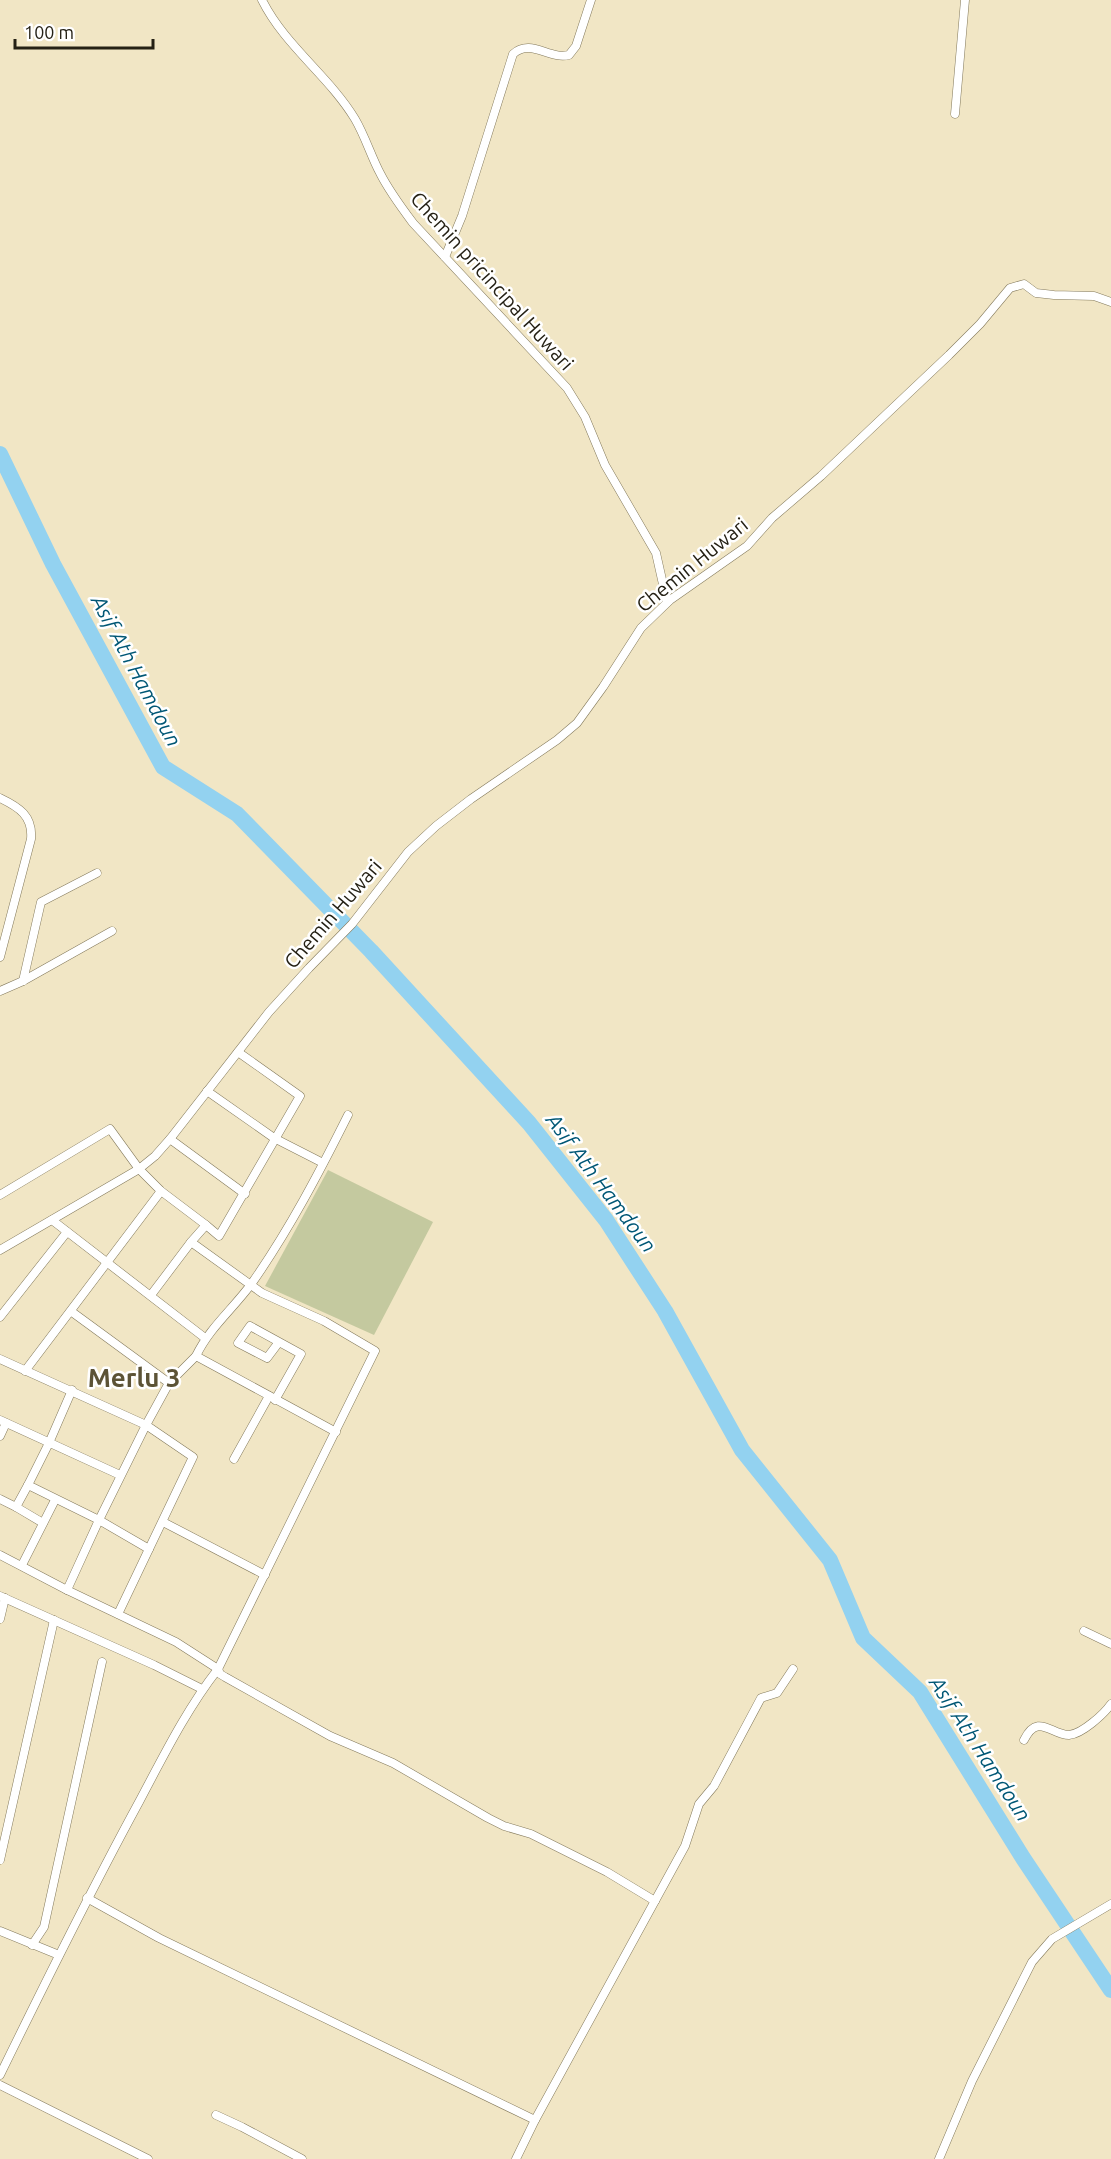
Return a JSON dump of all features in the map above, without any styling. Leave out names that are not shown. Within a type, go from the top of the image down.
[{"type":"street","name":"Chemin pricincipal Huwari","points":[[262,0],[271,19],[336,93],[355,120],[381,176],[395,200],[413,223],[576,400],[605,465],[656,553],[667,602]]},
{"type":"street","points":[[445,257],[462,216],[510,60],[518,50],[524,47],[557,55],[569,55],[576,46],[591,0]]},
{"type":"street","points":[[956,114],[965,0]]},
{"type":"street","name":"Chemin Huwari","points":[[0,1250],[139,1168],[155,1156],[269,1011],[352,924],[408,852],[436,826],[471,799],[557,740],[577,723],[641,628],[667,602],[747,546],[772,518],[821,476],[957,347],[1010,288],[1024,284],[1036,292],[1094,296],[1111,302]]},
{"type":"street","points":[[0,798],[13,804],[29,819],[32,828],[0,957]]},
{"type":"street","points":[[23,981],[41,902],[97,873]]},
{"type":"street","points":[[0,990],[23,981],[112,931]]},
{"type":"street","points":[[0,1195],[110,1129],[139,1168],[161,1191],[219,1236],[300,1096],[238,1052]]},
{"type":"street","points":[[207,1090],[274,1138],[323,1164]]},
{"type":"street","points":[[67,1590],[120,1475],[169,1383],[196,1356],[205,1338],[250,1285],[294,1219],[348,1115]]},
{"type":"street","points":[[170,1139],[245,1194]]},
{"type":"street","points":[[25,1371],[72,1312],[161,1191]]},
{"type":"street","points":[[52,1220],[205,1338]]},
{"type":"street","points":[[151,1295],[206,1226]]},
{"type":"street","points":[[0,1317],[66,1232]]},
{"type":"street","points":[[0,2075],[87,1898],[202,1689],[218,1669],[375,1351],[324,1321],[262,1293],[191,1242]]},
{"type":"street","points":[[72,1312],[169,1383]]},
{"type":"street","points":[[234,1459],[301,1354],[250,1326],[238,1343],[267,1358],[279,1342]]},
{"type":"street","points":[[196,1356],[336,1432]]},
{"type":"street","points":[[0,1359],[146,1425],[193,1457],[118,1614]]},
{"type":"street","points":[[16,1507],[49,1443],[72,1390]]},
{"type":"street","points":[[0,1436],[3,1422],[120,1475]]},
{"type":"street","points":[[28,1485],[99,1520],[149,1549]]},
{"type":"street","points":[[0,1499],[43,1523]]},
{"type":"street","points":[[22,1565],[55,1500]]},
{"type":"street","points":[[163,1522],[265,1575]]},
{"type":"street","points":[[0,1555],[176,1642],[218,1669],[220,1674],[330,1736],[393,1763],[496,1822],[531,1834],[607,1872],[655,1901]]},
{"type":"street","points":[[0,1619],[2,1597],[202,1689]]},
{"type":"street","points":[[0,1860],[54,1620]]},
{"type":"street","points":[[1084,1631],[1111,1644]]},
{"type":"street","points":[[32,1945],[44,1928],[102,1662]]},
{"type":"street","points":[[516,2159],[535,2120],[685,1846],[699,1804],[714,1786],[761,1698],[777,1693],[793,1669]]},
{"type":"street","points":[[1024,1740],[1028,1732],[1038,1726],[1068,1735],[1082,1732],[1111,1704]]},
{"type":"street","points":[[87,1898],[159,1938],[535,2120]]},
{"type":"street","points":[[939,2159],[972,2081],[1032,1962],[1052,1939],[1111,1904]]},
{"type":"street","points":[[0,1931],[59,1955]]},
{"type":"street","points":[[0,2085],[148,2159]]},
{"type":"street","points":[[216,2115],[302,2159]]},
{"type":"green space","points":[[328,1170],[433,1222],[374,1335],[265,1286]]},
{"type":"waterway","name":"Asif Ath Hamdoun","points":[[0,454],[53,564],[163,767],[237,814],[371,951],[529,1123],[606,1220],[665,1311],[742,1450],[830,1560],[863,1638],[920,1692],[1023,1858],[1111,1990]]},
{"type":"district","name":"Merlu 3","points":[[134,1378]]}]
